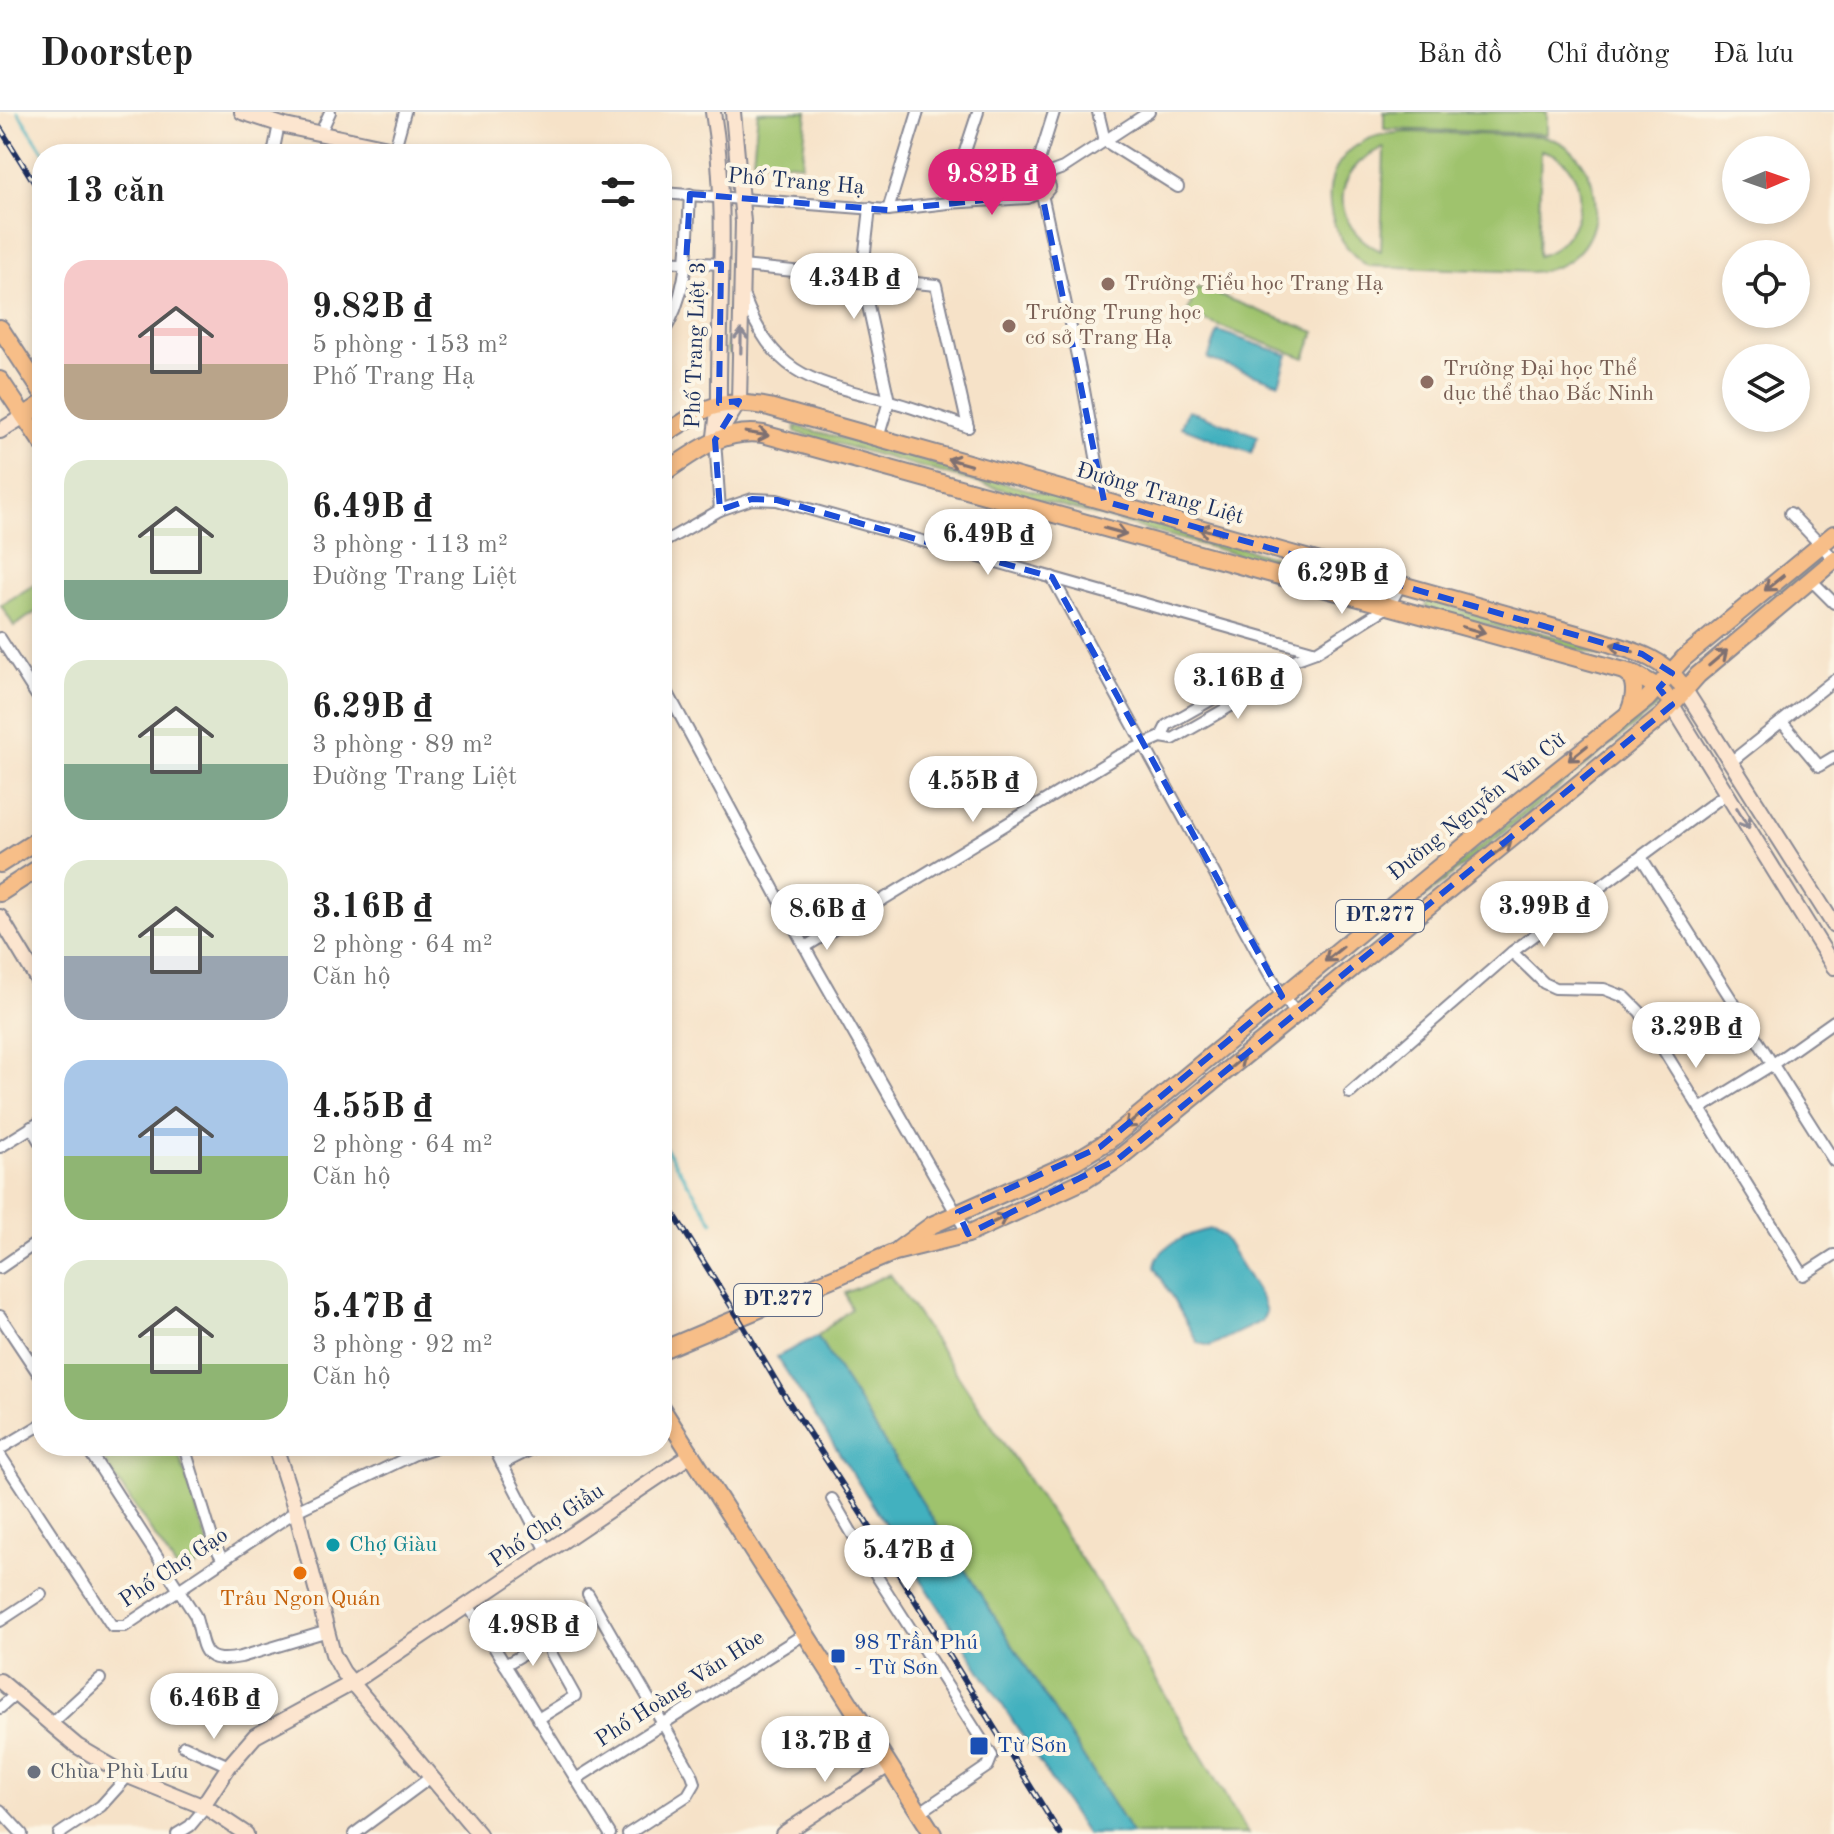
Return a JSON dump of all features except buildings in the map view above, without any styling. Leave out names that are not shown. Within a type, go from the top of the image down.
[{"type":"main road","points":[[242,112],[279,124],[367,144]]},
{"type":"main road","name":"Phố Trang Liệt 3","points":[[713,112],[721,196],[719,403],[715,440]]},
{"type":"main road","name":"Phố Trang Liệt 3","points":[[715,440],[739,402],[742,197],[733,112]]},
{"type":"main road","points":[[0,328],[32,377]]},
{"type":"main road","points":[[0,380],[32,428]]},
{"type":"main road","name":"Đường Trang Liệt","points":[[672,429],[698,412],[719,403],[739,402],[769,407],[1642,654],[1672,673],[1685,690]]},
{"type":"main road","points":[[0,431],[32,411]]},
{"type":"main road","points":[[672,468],[715,440],[743,431],[763,434],[1643,676],[1659,688],[1672,705],[1834,967]]},
{"type":"main road","name":"Đường Nguyễn Văn Cừ","points":[[895,1252],[932,1225],[1100,1147],[1659,688],[1684,658],[1828,539]]},
{"type":"main road","name":"Đường Nguyễn Văn Cừ","points":[[672,1346],[895,1252],[968,1234],[1085,1180],[1118,1159],[1539,819],[1663,715],[1709,665],[1834,560]]},
{"type":"main road","points":[[1624,671],[1631,676],[1633,683],[1633,703],[1629,712]]},
{"type":"main road","points":[[1685,690],[1832,918]]},
{"type":"main road","points":[[0,864],[32,843]]},
{"type":"main road","points":[[0,893],[32,872]]},
{"type":"main road","points":[[0,917],[32,970]]},
{"type":"main road","points":[[1368,926],[1382,943]]},
{"type":"main road","points":[[672,1424],[933,1834]]},
{"type":"main road","name":"Phố Chợ Giầu","points":[[204,1807],[229,1766],[255,1736],[352,1683],[692,1454]]},
{"type":"main road","points":[[278,1456],[296,1511],[333,1654],[352,1683],[479,1834]]},
{"type":"main road","points":[[0,1681],[77,1746],[128,1776],[204,1807],[246,1834]]},
{"type":"main road","points":[[783,1834],[887,1766]]},
{"type":"street","points":[[321,132],[330,112]]},
{"type":"street","points":[[392,144],[405,112]]},
{"type":"street","points":[[888,210],[918,112]]},
{"type":"street","points":[[948,203],[978,112]]},
{"type":"street","points":[[1054,112],[1040,157],[1039,187],[1082,379],[1104,501]]},
{"type":"street","points":[[1098,112],[1105,141],[1178,187]]},
{"type":"street","points":[[1039,187],[1044,175],[1063,168],[1149,112]]},
{"type":"street","points":[[275,144],[279,124]]},
{"type":"street","name":"Phố Trang Hạ","points":[[672,193],[888,210],[1028,198],[1039,187]]},
{"type":"street","points":[[672,318],[680,304],[686,263],[690,194]]},
{"type":"street","points":[[870,208],[862,278],[889,401],[878,438]]},
{"type":"street","points":[[672,262],[721,264]]},
{"type":"street","points":[[742,266],[936,285],[968,427],[889,401],[836,388],[799,373],[771,345],[749,310],[742,291]]},
{"type":"street","points":[[715,440],[720,510]]},
{"type":"street","points":[[672,537],[720,510],[752,499],[777,500],[1316,652]]},
{"type":"street","points":[[1790,513],[1828,539],[1834,560]]},
{"type":"street","points":[[1052,577],[1282,996],[1297,1013]]},
{"type":"street","points":[[1811,580],[1834,603]]},
{"type":"street","points":[[805,947],[1118,756],[1161,737],[1167,725],[1276,663],[1316,652],[1389,606],[1401,584]]},
{"type":"street","points":[[0,638],[32,688]]},
{"type":"street","points":[[1732,761],[1834,680]]},
{"type":"street","points":[[672,701],[805,947],[968,1234]]},
{"type":"street","points":[[1782,722],[1819,766],[1834,757]]},
{"type":"street","points":[[1350,1093],[1512,952],[1727,793]]},
{"type":"street","points":[[1641,857],[1834,1161]]},
{"type":"street","points":[[1809,927],[1832,918]]},
{"type":"street","points":[[1512,952],[1544,983],[1555,988],[1604,989],[1625,997],[1640,1012],[1803,1275],[1834,1255]]},
{"type":"street","points":[[1700,1109],[1773,1064],[1834,1021]]},
{"type":"street","points":[[0,1147],[31,1127]]},
{"type":"street","points":[[0,1268],[32,1246]]},
{"type":"street","points":[[0,1316],[32,1364]]},
{"type":"street","points":[[0,1452],[32,1431]]},
{"type":"street","name":"Phố Chợ Gạo","points":[[0,1452],[112,1626],[125,1626],[296,1511],[401,1456]]},
{"type":"street","points":[[92,1456],[195,1615],[202,1646],[219,1659],[241,1657],[328,1631]]},
{"type":"street","points":[[187,1456],[214,1544],[223,1560]]},
{"type":"street","points":[[498,1456],[547,1551]]},
{"type":"street","points":[[502,1464],[518,1456]]},
{"type":"street","points":[[832,1499],[878,1578],[992,1756],[988,1766],[919,1813]]},
{"type":"street","points":[[0,1621],[41,1594]]},
{"type":"street","points":[[588,1594],[692,1774],[694,1787],[688,1795],[628,1834]]},
{"type":"street","points":[[468,1605],[610,1834]]},
{"type":"street","name":"Phố Hoàng Văn Hòe","points":[[576,1779],[806,1633]]},
{"type":"street","points":[[505,1665],[544,1642]]},
{"type":"street","points":[[538,1719],[575,1696],[551,1653]]},
{"type":"street","points":[[50,1725],[100,1679]]},
{"type":"street","points":[[0,1708],[15,1695]]},
{"type":"street","points":[[184,1746],[229,1766]]},
{"type":"street","points":[[59,1834],[101,1806],[128,1776]]},
{"type":"street","points":[[354,1834],[431,1777]]},
{"type":"street","points":[[177,1834],[190,1826],[204,1807]]},
{"type":"street","points":[[0,1810],[22,1834]]},
{"type":"highlighted area","points":[[690,194],[888,210],[1042,194],[1104,501],[1642,654],[1672,673],[1659,688],[1672,705],[1118,1159],[968,1234],[958,1212],[1100,1147],[1282,996],[1052,577],[777,500],[752,499],[720,510],[715,440],[739,401],[719,403],[721,264],[686,263]]},
{"type":"green space","points":[[758,112],[807,112],[802,164],[753,159]]},
{"type":"green space","points":[[1384,112],[1547,112],[1547,134],[1384,129]]},
{"type":"green space","points":[[1402,132],[1541,136],[1565,145],[1582,162],[1592,184],[1596,207],[1591,231],[1579,251],[1559,266],[1530,272],[1368,266],[1354,255],[1334,224],[1330,188],[1344,156],[1359,144],[1377,136]],"holes":[[[1384,149],[1381,251],[1364,241],[1352,228],[1343,198],[1345,183],[1353,170],[1366,157]],[[1541,150],[1559,157],[1571,170],[1578,185],[1579,202],[1576,219],[1568,235],[1555,248],[1538,256]]]},
{"type":"green space","points":[[732,225],[735,228],[730,354],[727,350]]},
{"type":"green space","points":[[1197,287],[1315,332],[1305,358],[1187,314]]},
{"type":"green space","points":[[796,426],[1372,584],[1374,588],[1369,591],[795,432]]},
{"type":"green space","points":[[1818,558],[1818,563],[1755,615],[1751,614]]},
{"type":"green space","points":[[32,586],[32,614],[14,626],[1,605]]},
{"type":"green space","points":[[1428,601],[1603,650],[1605,655],[1431,609],[1425,606]]},
{"type":"green space","points":[[1655,703],[1657,707],[1387,925],[1389,920]]},
{"type":"green space","points":[[890,1274],[1106,1596],[1248,1834],[1132,1834],[817,1336],[851,1309],[845,1293]]},
{"type":"green space","points":[[101,1456],[179,1456],[209,1548],[209,1558],[188,1571],[178,1571]]},
{"type":"water","points":[[1218,331],[1288,355],[1279,383],[1208,359]]},
{"type":"water","points":[[1188,410],[1258,436],[1251,453],[1181,427]]},
{"type":"water","points":[[1211,1229],[1223,1236],[1262,1299],[1266,1312],[1262,1321],[1210,1346],[1198,1343],[1155,1267],[1157,1259],[1168,1246]]},
{"type":"water","points":[[817,1336],[1132,1834],[1086,1834],[777,1357]]},
{"type":"waterway","points":[[18,112],[39,144]]},
{"type":"waterway","points":[[672,1158],[713,1222]]},
{"type":"railway","points":[[0,128],[32,179]]},
{"type":"railway","points":[[672,1211],[1060,1834]]},
{"type":"place","name":"Trường Tiểu học Trang Hạ","points":[[1108,284]]},
{"type":"place","name":"Trường Trung học cơ sở Trang Hạ","points":[[1009,326]]},
{"type":"place","name":"Trường Đại học Thể dục thể thao Bắc Ninh","points":[[1427,382]]},
{"type":"place","name":"Chợ Giàu","points":[[333,1545]]},
{"type":"place","name":"Trâu Ngon Quán","points":[[300,1573]]},
{"type":"place","name":"98 Trần Phú - Từ Sơn","points":[[838,1656]]},
{"type":"place","name":"Từ Sơn","points":[[979,1746]]},
{"type":"place","name":"Chùa Phù Lưu","points":[[34,1772]]}]
